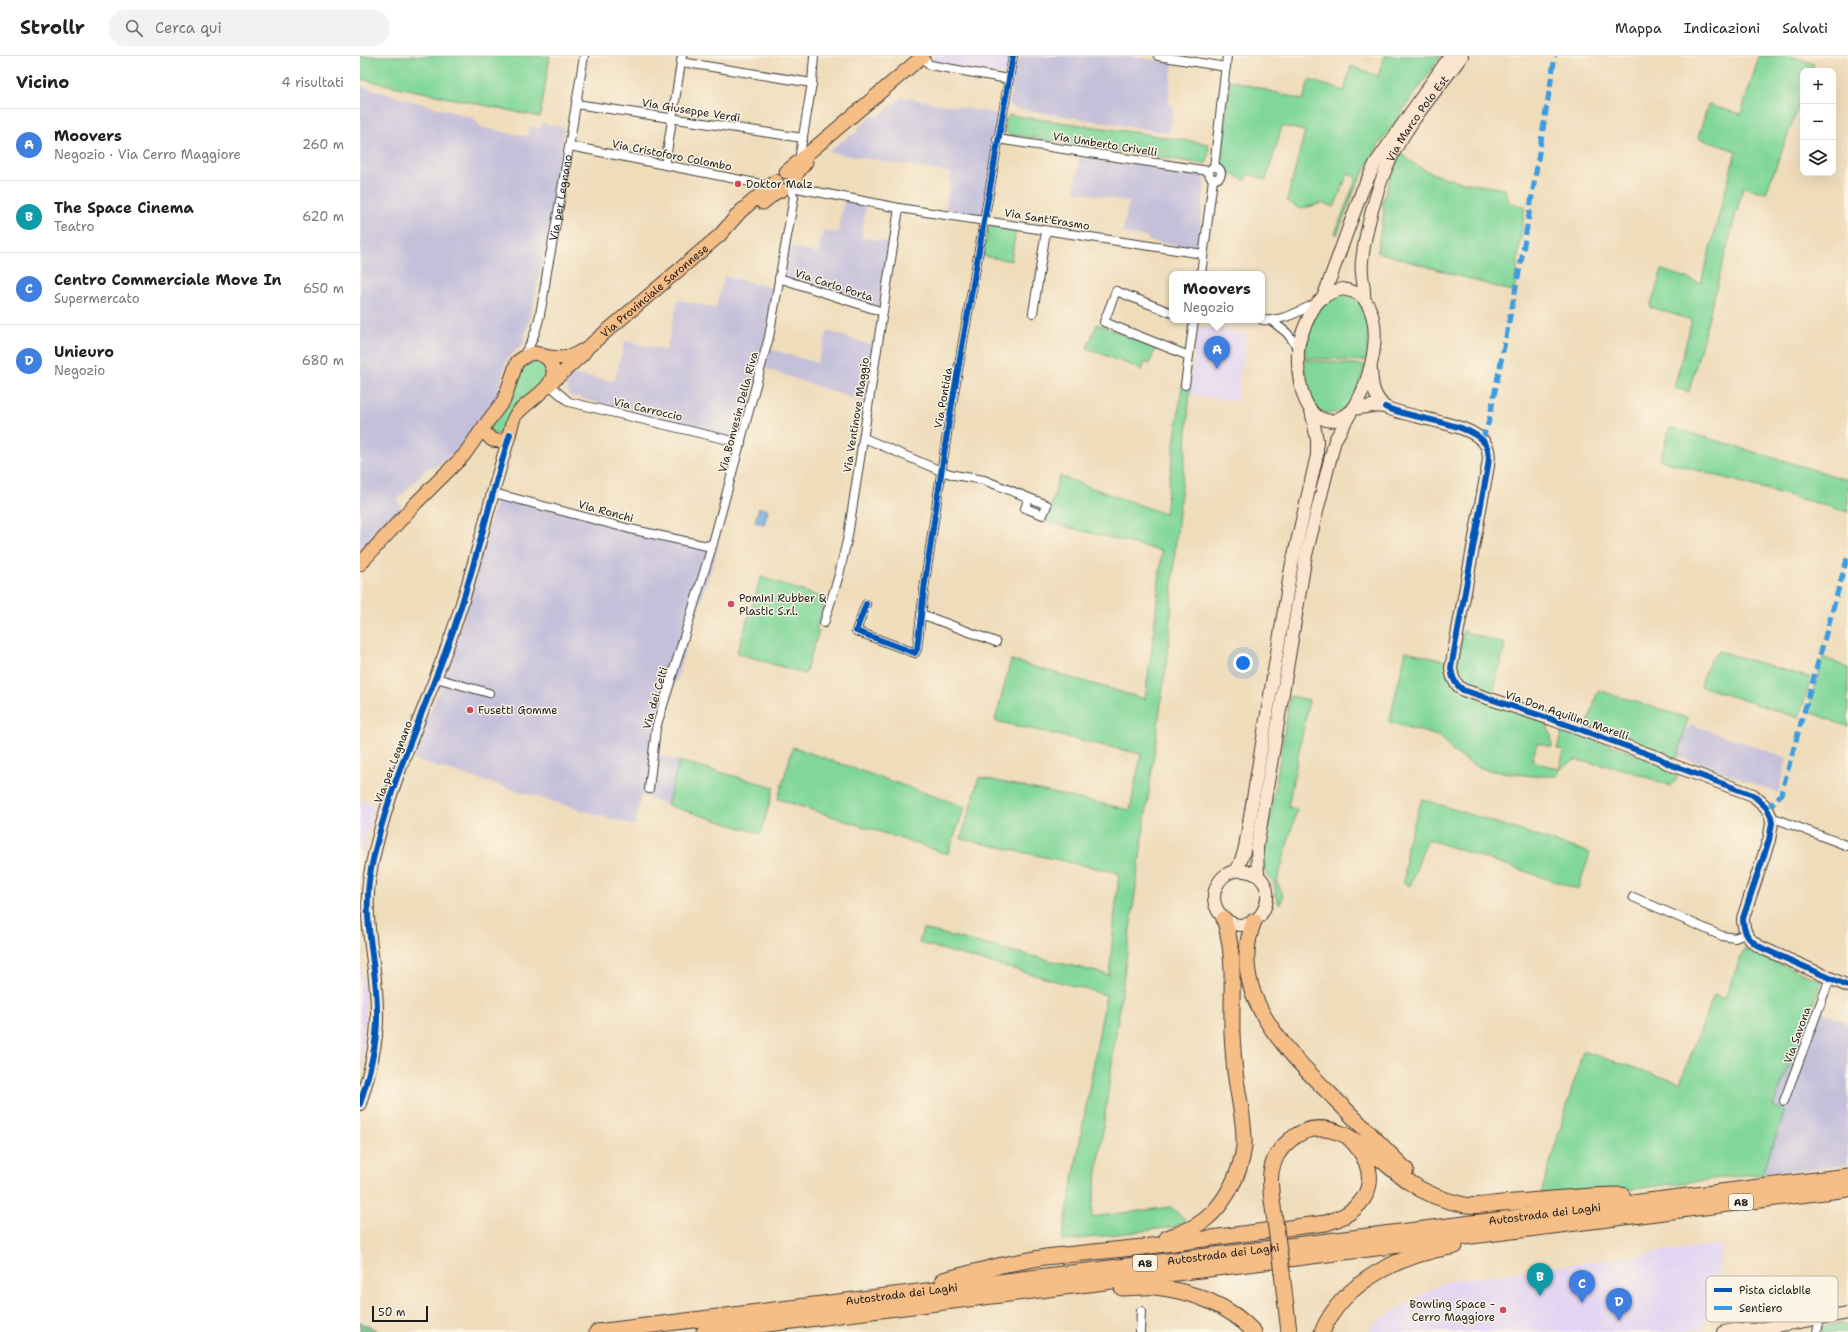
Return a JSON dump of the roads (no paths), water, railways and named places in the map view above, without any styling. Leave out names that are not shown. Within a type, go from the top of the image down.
[{"type":"highway","points":[[1089,1252],[1105,1248],[1163,1240],[1199,1224],[1214,1211],[1224,1198],[1234,1180],[1244,1146],[1233,1042],[1231,945],[1224,919]]},
{"type":"highway","points":[[1254,921],[1248,937],[1246,953],[1246,961],[1251,984],[1271,1029],[1289,1053],[1406,1170],[1420,1182],[1432,1189],[1465,1200],[1499,1203]]},
{"type":"highway","points":[[1289,1332],[1270,1181],[1272,1165],[1276,1155],[1284,1145],[1295,1136],[1318,1129],[1334,1130],[1366,1148],[1409,1182],[1427,1193],[1468,1205],[1607,1195],[1693,1195]]},
{"type":"highway","points":[[818,1304],[905,1285],[952,1279],[1002,1265],[1045,1257],[1143,1247],[1326,1223],[1339,1219],[1350,1213],[1361,1202],[1369,1182],[1369,1171],[1363,1154],[1358,1146],[1346,1136]]},
{"type":"highway","name":"Autostrada dei Laghi","points":[[598,1332],[1848,1176]]},
{"type":"highway","name":"Autostrada dei Laghi","points":[[704,1332],[1848,1189]]},
{"type":"highway","points":[[1322,1332],[1333,1312],[1356,1287],[1381,1270],[1417,1254],[1449,1247],[1508,1239],[1602,1230],[1634,1216]]},
{"type":"highway","points":[[1059,1288],[1155,1287],[1195,1296],[1219,1305],[1234,1315],[1254,1332]]},
{"type":"main road","name":"Via Provinciale Saronnese","points":[[521,358],[531,354],[562,359],[575,355],[588,347],[720,234],[741,221],[776,192],[923,56]]},
{"type":"main road","name":"Via Provinciale Saronnese","points":[[784,184],[799,160],[883,92]]},
{"type":"main road","name":"Via Provinciale Saronnese","points":[[510,434],[516,416],[522,408],[551,387],[588,347]]},
{"type":"main road","points":[[542,355],[553,368],[551,387]]},
{"type":"main road","points":[[360,564],[416,503],[464,455],[504,400],[514,367],[521,358]]},
{"type":"main road","points":[[485,425],[484,432],[494,440]]},
{"type":"main road","points":[[464,455],[478,446],[494,440],[507,438],[510,434]]},
{"type":"street","name":"Via per Legnano","points":[[521,358],[529,348],[533,338],[547,272],[570,146],[584,56]]},
{"type":"street","points":[[799,160],[812,83],[814,56]]},
{"type":"street","points":[[923,56],[930,65],[1008,79]]},
{"type":"street","name":"Via Pontida","points":[[866,604],[856,631],[915,654],[917,649],[941,471],[997,138],[1013,56]]},
{"type":"street","points":[[1158,56],[1226,67]]},
{"type":"street","points":[[1201,271],[1213,179],[1219,178],[1221,173],[1218,168],[1212,169],[1227,56]]},
{"type":"street","points":[[1235,871],[1245,848],[1290,568],[1318,455],[1317,440],[1311,410],[1300,386],[1298,349],[1309,318],[1320,300],[1362,191],[1375,164],[1450,56]]},
{"type":"street","name":"Via Marco Polo Est","points":[[1364,298],[1362,263],[1373,210],[1388,164],[1404,135],[1462,56]]},
{"type":"street","points":[[665,165],[682,59],[812,83]]},
{"type":"street","name":"Via Giuseppe Verdi","points":[[576,104],[803,138]]},
{"type":"street","name":"Via Umberto Crivelli","points":[[997,138],[1212,169]]},
{"type":"street","name":"Via Cristoforo Colombo","points":[[570,146],[665,165],[784,184]]},
{"type":"street","name":"Via Sant'Erasmo","points":[[784,184],[899,208],[1203,254]]},
{"type":"street","name":"Via Bonvesin Della Riva","points":[[684,638],[713,543],[769,337],[794,197],[784,184]]},
{"type":"street","name":"Via Ventinove Maggio","points":[[824,623],[844,556],[864,438],[899,208]]},
{"type":"street","points":[[1033,313],[1046,231]]},
{"type":"street","name":"Via Carlo Porta","points":[[779,278],[883,312]]},
{"type":"street","points":[[1265,320],[1272,321],[1290,316],[1320,300],[1332,291],[1343,289],[1354,292],[1364,298],[1372,316],[1375,347],[1372,364],[1373,391],[1378,401],[1385,407]]},
{"type":"street","points":[[1169,312],[1116,291],[1104,322],[1189,356]]},
{"type":"street","points":[[1272,321],[1287,333],[1298,349]]},
{"type":"street","points":[[1185,385],[1192,323]]},
{"type":"street","points":[[533,338],[535,350],[542,355]]},
{"type":"street","points":[[1258,876],[1257,848],[1306,555],[1335,440],[1353,409],[1372,364]]},
{"type":"street","name":"Via Carroccio","points":[[551,387],[569,402],[741,443]]},
{"type":"street","name":"Via Don Aquilino Marelli","points":[[1353,409],[1372,406],[1385,407],[1469,431],[1482,440],[1487,446],[1489,454],[1488,466],[1451,668],[1454,680],[1458,686],[1463,690],[1552,719],[1747,792],[1762,803],[1771,817]]},
{"type":"street","points":[[1311,410],[1318,417],[1333,420],[1353,409]]},
{"type":"street","name":"Via per Legnano","points":[[360,1104],[374,1046],[377,1011],[366,913],[370,872],[387,804],[436,678],[475,563],[510,434]]},
{"type":"street","points":[[864,438],[941,471],[954,475],[984,480],[1029,498]]},
{"type":"street","name":"Via per Legnano","points":[[494,440],[502,447],[502,460]]},
{"type":"street","name":"Via Ronchi","points":[[494,493],[630,529],[707,546],[713,543]]},
{"type":"street","points":[[921,614],[996,642]]},
{"type":"street","name":"Via dei Celti","points":[[649,790],[656,728],[684,638]]},
{"type":"street","points":[[436,678],[489,693]]},
{"type":"street","points":[[1771,817],[1848,846]]},
{"type":"street","points":[[1771,817],[1772,823],[1769,840],[1743,918],[1743,926],[1746,934],[1753,943],[1762,948],[1848,986]]},
{"type":"street","points":[[1235,871],[1251,872],[1258,876],[1264,882],[1268,900],[1266,908],[1261,916],[1254,921],[1239,924],[1224,919],[1219,914],[1215,906],[1214,897],[1215,888],[1223,877],[1235,871]]},
{"type":"street","points":[[1633,897],[1722,936],[1735,938],[1746,934]]},
{"type":"street","name":"Via Savona","points":[[1784,1101],[1830,978]]},
{"type":"street","points":[[1140,1332],[1141,1311]]},
{"type":"street","points":[[1838,1315],[1848,1313]]},
{"type":"street","points":[[1724,1332],[1739,1329],[1752,1331],[1799,1322]]},
{"type":"street","points":[[1817,1332],[1819,1322]]},
{"type":"water","points":[[759,508],[768,510],[764,524],[755,522]]},
{"type":"place","name":"Doktor Malz","points":[[738,184]]},
{"type":"place","name":"Moovers","points":[[1217,369]]},
{"type":"place","name":"Pomini Rubber & Plastic S.r.l.","points":[[731,604]]},
{"type":"place","name":"Fusetti Gomme","points":[[470,710]]},
{"type":"place","name":"The Space Cinema","points":[[1540,1296]]},
{"type":"place","name":"Centro Commerciale Move In","points":[[1582,1303]]},
{"type":"place","name":"Bowling Space - Cerro Maggiore","points":[[1503,1310]]},
{"type":"place","name":"Unieuro","points":[[1619,1321]]}]
